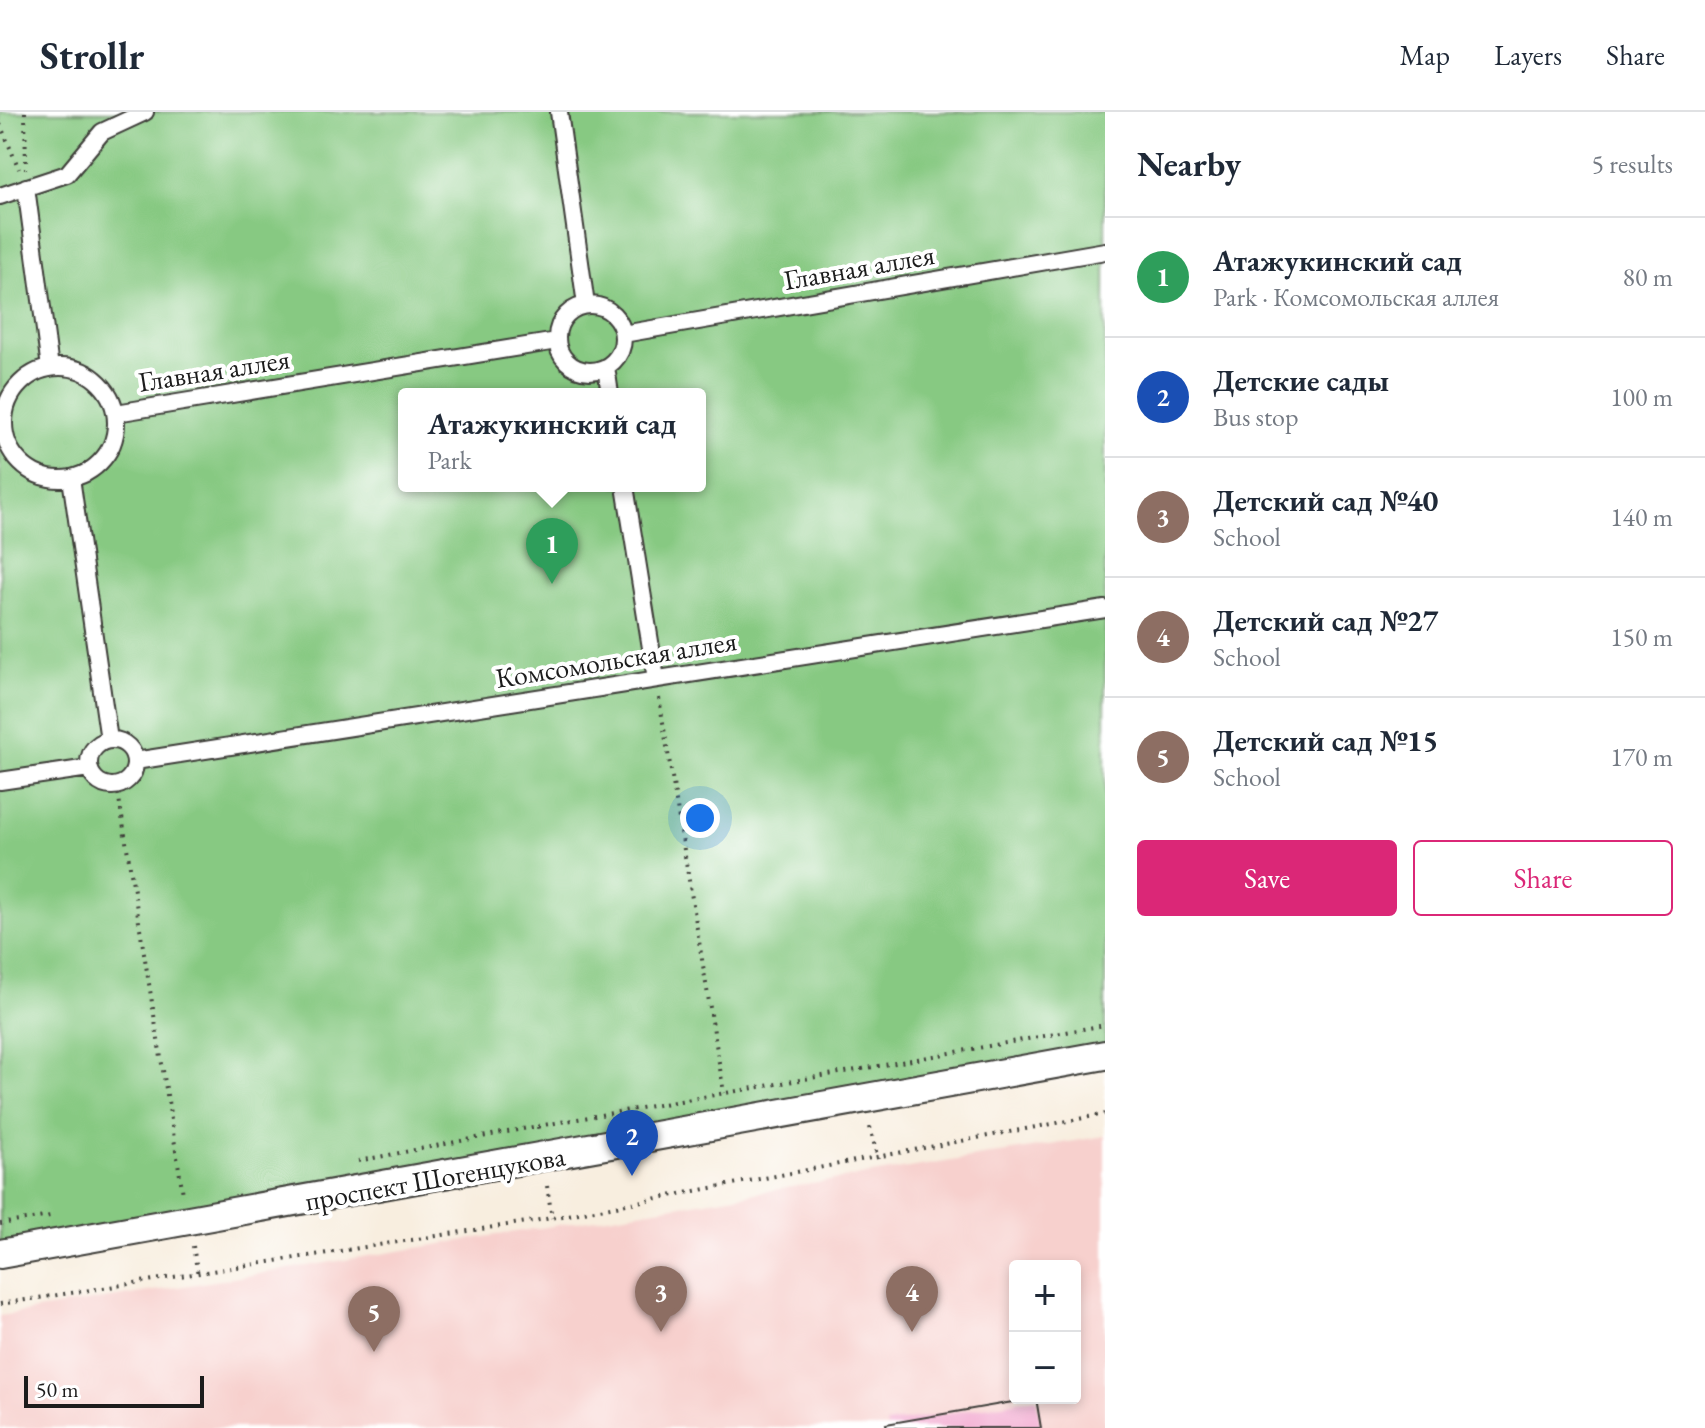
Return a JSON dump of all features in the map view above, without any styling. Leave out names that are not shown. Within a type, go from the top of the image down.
[{"type":"street","points":[[0,196],[67,174],[102,132],[145,112]]},
{"type":"street","points":[[559,112],[586,305]]},
{"type":"street","points":[[26,187],[50,368]]},
{"type":"street","name":"Главная аллея","points":[[623,334],[1105,251]]},
{"type":"street","points":[[586,305],[611,312],[623,334],[616,358],[606,367],[581,369],[569,363],[557,341],[564,317],[586,305]]},
{"type":"street","name":"Главная аллея","points":[[116,413],[557,341]]},
{"type":"street","points":[[606,367],[609,388]]},
{"type":"street","points":[[50,368],[72,368],[92,376],[107,392],[116,413],[116,434],[107,455],[91,470],[71,478],[49,478],[28,469],[13,453],[2,433],[5,411],[14,391],[29,376],[50,368]]},
{"type":"street","points":[[71,478],[109,740]]},
{"type":"street","points":[[626,492],[656,679]]},
{"type":"street","name":"Комсомольская аллея","points":[[135,761],[1105,609]]},
{"type":"street","points":[[109,740],[123,743],[135,761],[129,779],[117,786],[99,783],[89,768],[93,749],[109,740]]},
{"type":"street","points":[[0,781],[89,768]]},
{"type":"street","name":"проспект Шогенцукова","points":[[0,1254],[1105,1055]]},
{"type":"path","points":[[25,112],[26,187]]},
{"type":"path","points":[[0,124],[26,187]]},
{"type":"path","points":[[656,679],[724,1093]]},
{"type":"path","points":[[117,786],[185,1204]]},
{"type":"path","points":[[538,1126],[1105,1025]]},
{"type":"path","points":[[862,1069],[862,1083]]},
{"type":"path","points":[[0,1304],[552,1218],[1105,1114]]},
{"type":"path","points":[[870,1127],[878,1159]]},
{"type":"path","points":[[547,1186],[552,1218]]},
{"type":"path","points":[[193,1246],[198,1275]]},
{"type":"shaded area","points":[[1105,1136],[1105,1428],[0,1428],[0,1316]]},
{"type":"green space","points":[[0,112],[1105,112],[1105,1055],[0,1254]]},
{"type":"building","points":[[1009,1403],[1037,1404],[1041,1428],[887,1428],[886,1424]]},
{"type":"place","name":"Атажукинский сад","points":[[552,584]]},
{"type":"place","name":"Детские сады","points":[[632,1176]]},
{"type":"place","name":"Детский сад №40","points":[[661,1332]]},
{"type":"place","name":"Детский сад №27","points":[[912,1332]]},
{"type":"place","name":"Детский сад №15","points":[[374,1352]]}]
